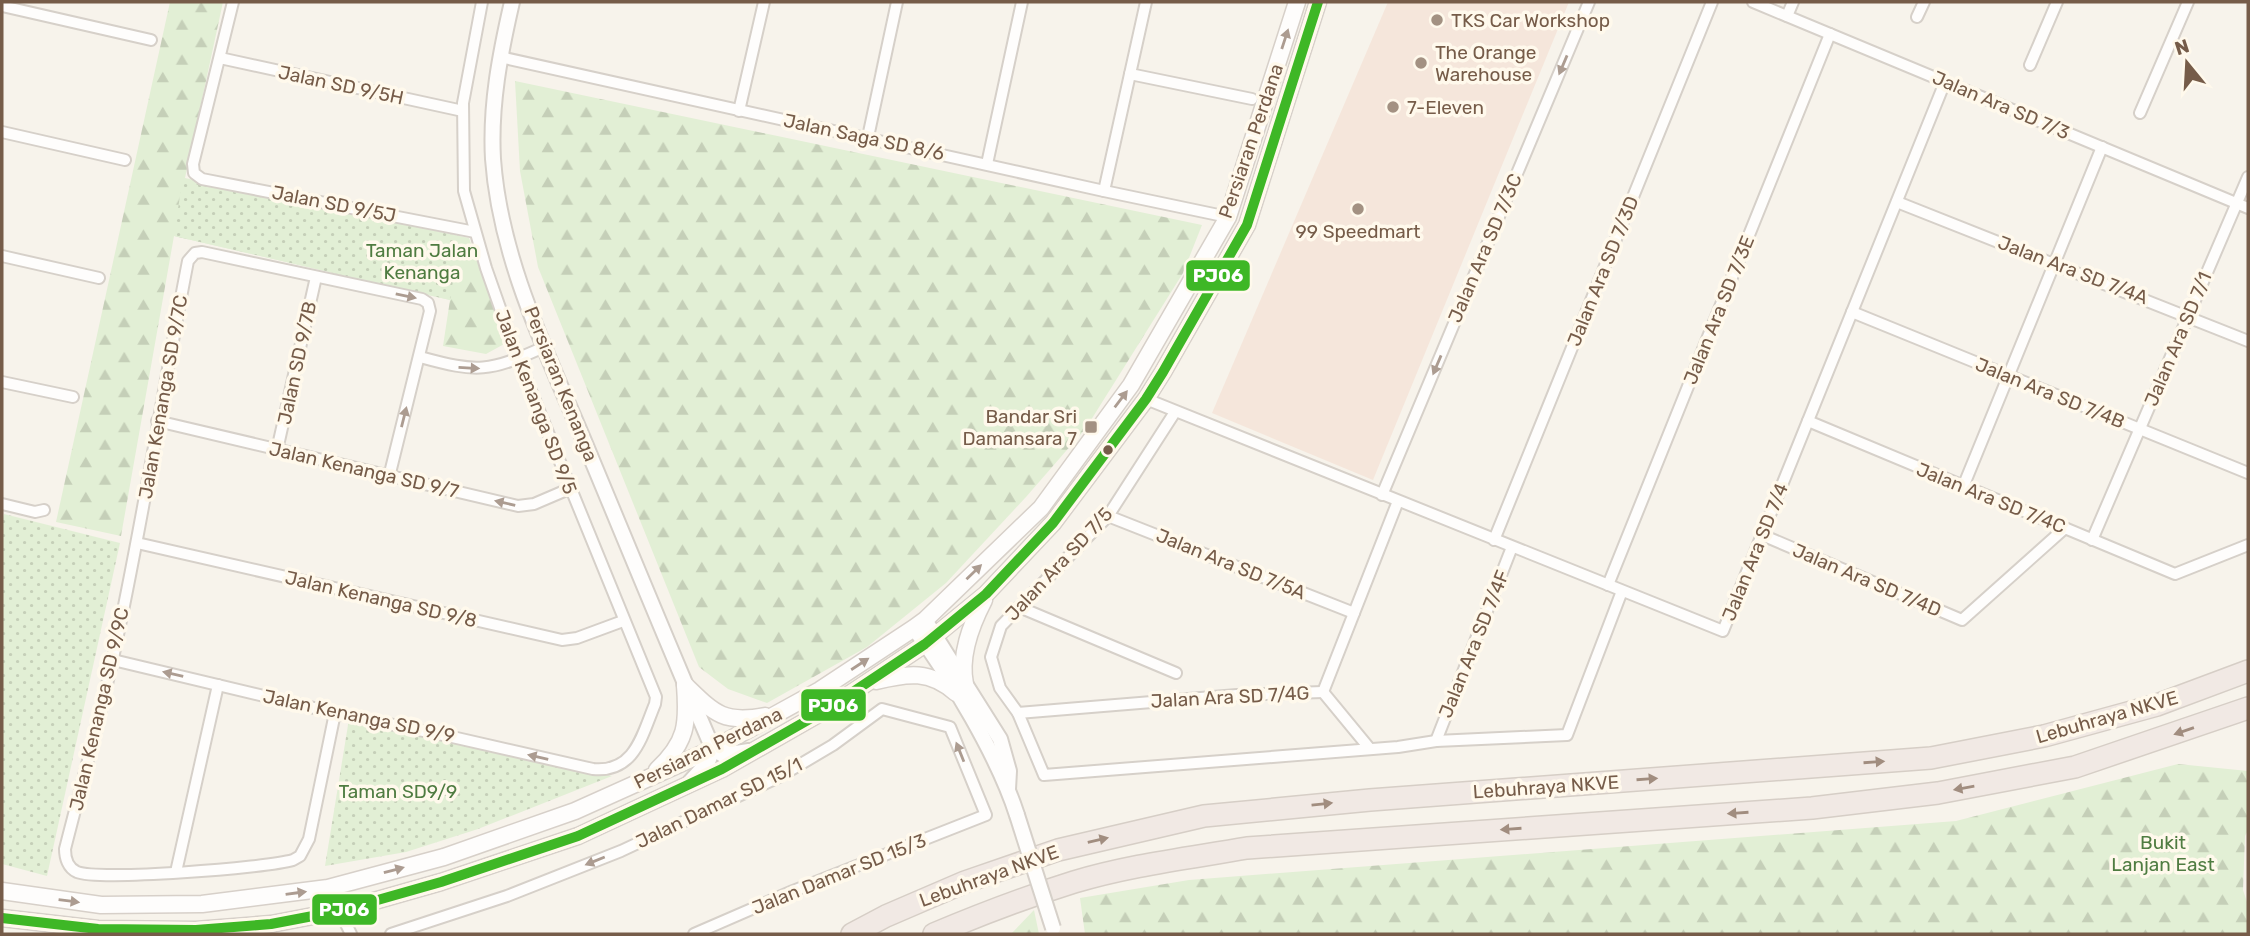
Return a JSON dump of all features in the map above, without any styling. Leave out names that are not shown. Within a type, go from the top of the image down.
[{"type":"highway","name":"Lebuhraya NKVE","points":[[852,934],[886,916],[965,882],[1058,850],[1205,816],[1370,800],[1931,758],[2044,736],[2157,705],[2248,671]]},
{"type":"highway","name":"Lebuhraya NKVE","points":[[934,934],[1076,881],[1247,848],[1812,808],[1938,793],[2075,767],[2248,708]]},
{"type":"main road","name":"Persiaran Perdana","points":[[2,891],[101,905],[202,904],[328,888],[444,857],[575,811],[713,749],[820,690],[919,624],[1041,508],[1131,385],[1228,217],[1297,2]]},
{"type":"main road","name":"Persiaran Perdana","points":[[2,918],[98,929],[196,930],[271,924],[339,911],[441,882],[578,836],[685,786],[756,750],[829,708],[931,639],[986,594],[1053,523],[1146,400],[1247,225],[1318,2]]},
{"type":"main road","points":[[868,682],[896,676],[920,675],[942,680],[960,689],[964,658],[975,617],[986,594]]},
{"type":"main road","points":[[685,685],[709,708],[724,716],[742,720],[781,712]]},
{"type":"main road","points":[[647,779],[677,749],[684,732],[687,717],[685,685]]},
{"type":"main road","points":[[98,929],[101,905]]},
{"type":"street","points":[[220,58],[233,2]]},
{"type":"street","name":"Jalan Kenanga SD 9/5","points":[[482,2],[463,111],[464,191],[486,268],[518,359],[653,691],[655,704],[635,751],[616,767],[605,770]]},
{"type":"street","name":"Persiaran Kenanga","points":[[512,2],[500,57],[493,136],[499,206],[511,255],[544,347],[713,749]]},
{"type":"street","points":[[739,111],[764,2]]},
{"type":"street","points":[[869,137],[897,2]]},
{"type":"street","points":[[987,164],[1022,2]]},
{"type":"street","points":[[1104,191],[1146,2]]},
{"type":"street","name":"Jalan Ara SD 7/3C","points":[[1382,495],[1589,2]]},
{"type":"street","name":"Jalan Ara SD 7/3D","points":[[1494,540],[1712,2]]},
{"type":"street","name":"Jalan Ara SD 7/3","points":[[1753,2],[2248,208]]},
{"type":"street","points":[[1787,16],[1793,2]]},
{"type":"street","points":[[1917,17],[1924,2]]},
{"type":"street","points":[[2030,65],[2057,2]]},
{"type":"street","points":[[2140,113],[2188,2]]},
{"type":"street","points":[[2,6],[151,40]]},
{"type":"street","name":"Jalan Ara SD 7/3E","points":[[1608,586],[1830,34]]},
{"type":"street","name":"Jalan Saga SD 8/6","points":[[500,57],[1228,217]]},
{"type":"street","name":"Jalan SD 9/5H","points":[[220,58],[463,111]]},
{"type":"street","name":"Jalan SD 9/5J","points":[[220,58],[193,164],[194,173],[202,178],[475,232]]},
{"type":"street","points":[[1130,74],[1252,99]]},
{"type":"street","name":"Jalan Ara SD 7/4","points":[[1175,412],[1723,631],[1945,82]]},
{"type":"street","points":[[2,132],[125,160]]},
{"type":"street","points":[[1964,487],[2102,147]]},
{"type":"street","name":"Jalan Ara SD 7/1","points":[[2092,540],[2248,177]]},
{"type":"street","name":"Jalan Ara SD 7/4A","points":[[1897,202],[2189,315],[2248,341]]},
{"type":"street","name":"Jalan Kenanga SD 9/7C","points":[[137,542],[188,261],[195,253],[202,252],[316,277]]},
{"type":"street","points":[[2,256],[99,278]]},
{"type":"street","points":[[316,277],[426,300],[430,311],[389,477]]},
{"type":"street","name":"Jalan SD 9/7B","points":[[278,450],[316,277]]},
{"type":"street","name":"Jalan Ara SD 7/4B","points":[[1852,312],[2248,473]]},
{"type":"street","points":[[420,358],[472,370],[518,359],[544,347]]},
{"type":"street","points":[[2,382],[73,397]]},
{"type":"street","points":[[1146,400],[1175,412]]},
{"type":"street","name":"Jalan Ara SD 7/5","points":[[1175,412],[1108,516],[1001,626],[991,657],[999,688],[1018,713],[1044,775],[1370,749]]},
{"type":"street","name":"Jalan Kenanga SD 9/7","points":[[157,421],[518,506],[534,504],[569,489]]},
{"type":"street","name":"Jalan Ara SD 7/4C","points":[[1808,421],[2175,574],[2248,545]]},
{"type":"street","name":"Jalan Ara SD 7/4G","points":[[1018,713],[1237,695],[1323,692],[1398,501]]},
{"type":"street","points":[[2,503],[35,512],[44,510]]},
{"type":"street","name":"Jalan Ara SD 7/5A","points":[[1108,516],[1354,613]]},
{"type":"street","name":"Jalan Ara SD 7/4D","points":[[1762,535],[1962,620],[2065,528]]},
{"type":"street","name":"Jalan Kenanga SD 9/8","points":[[137,542],[562,640],[577,638],[623,621]]},
{"type":"street","name":"Jalan Kenanga SD 9/9C","points":[[137,542],[113,660],[65,849],[67,863],[77,872],[95,875],[176,872]]},
{"type":"street","name":"Jalan Ara SD 7/4F","points":[[1436,741],[1513,547]]},
{"type":"street","points":[[1323,692],[1370,749],[1436,741],[1567,735],[1622,591]]},
{"type":"street","points":[[1018,607],[1176,673]]},
{"type":"street","points":[[919,624],[931,639],[960,689],[1008,789],[1054,931]]},
{"type":"street","name":"Jalan Kenanga SD 9/9","points":[[113,660],[335,713],[605,770]]},
{"type":"street","points":[[218,685],[176,872],[284,863],[300,856],[309,839],[335,713]]},
{"type":"street","name":"Jalan Damar SD 15/1","points":[[391,934],[507,896],[633,845],[779,778],[833,745],[882,709],[950,727],[986,815]]},
{"type":"street","points":[[685,786],[708,762],[713,749],[723,755],[756,750]]},
{"type":"street","name":"Jalan Damar SD 15/3","points":[[694,934],[793,891],[986,815]]},
{"type":"street","points":[[328,888],[351,934]]},
{"type":"shaded area","points":[[1388,2],[1569,2],[1373,480],[1212,413]]},
{"type":"green space","points":[[170,2],[223,2],[185,178],[469,238],[506,343],[486,354],[443,346],[450,300],[174,236],[121,536],[56,522]]},
{"type":"green space","points":[[515,81],[1202,225],[1183,273],[1086,428],[1026,497],[946,583],[867,647],[767,703],[728,689],[699,667],[538,267],[520,171]]},
{"type":"green space","name":"Taman Jalan Kenanga","points":[[182,182],[460,236],[450,300],[174,236]]},
{"type":"green space","points":[[4,514],[120,543],[47,876],[2,864]]},
{"type":"green space","name":"Taman SD9/9","points":[[349,719],[612,776],[478,829],[406,852],[325,866]]},
{"type":"green space","name":"Bukit Lanjan East","points":[[2178,764],[2248,771],[2248,830],[2245,836],[2243,890],[2248,905],[2248,934],[1085,934],[1080,898],[1189,880],[1956,821]]},
{"type":"green space","points":[[1034,910],[1039,934],[1011,934]]},
{"type":"transit line","name":"PJ06","points":[[2,918],[98,929],[196,930],[271,924],[339,911],[441,882],[578,836],[722,769],[829,708],[925,644],[986,594],[1053,523],[1146,399],[1163,372],[1247,225],[1318,2]]},
{"type":"place","name":"TKS Car Workshop","points":[[1437,20]]},
{"type":"place","name":"The Orange Warehouse","points":[[1421,63]]},
{"type":"place","name":"7-Eleven","points":[[1393,107]]},
{"type":"place","name":"99 Speedmart","points":[[1358,209]]},
{"type":"place","name":"Bandar Sri Damansara 7","points":[[1091,427]]}]
